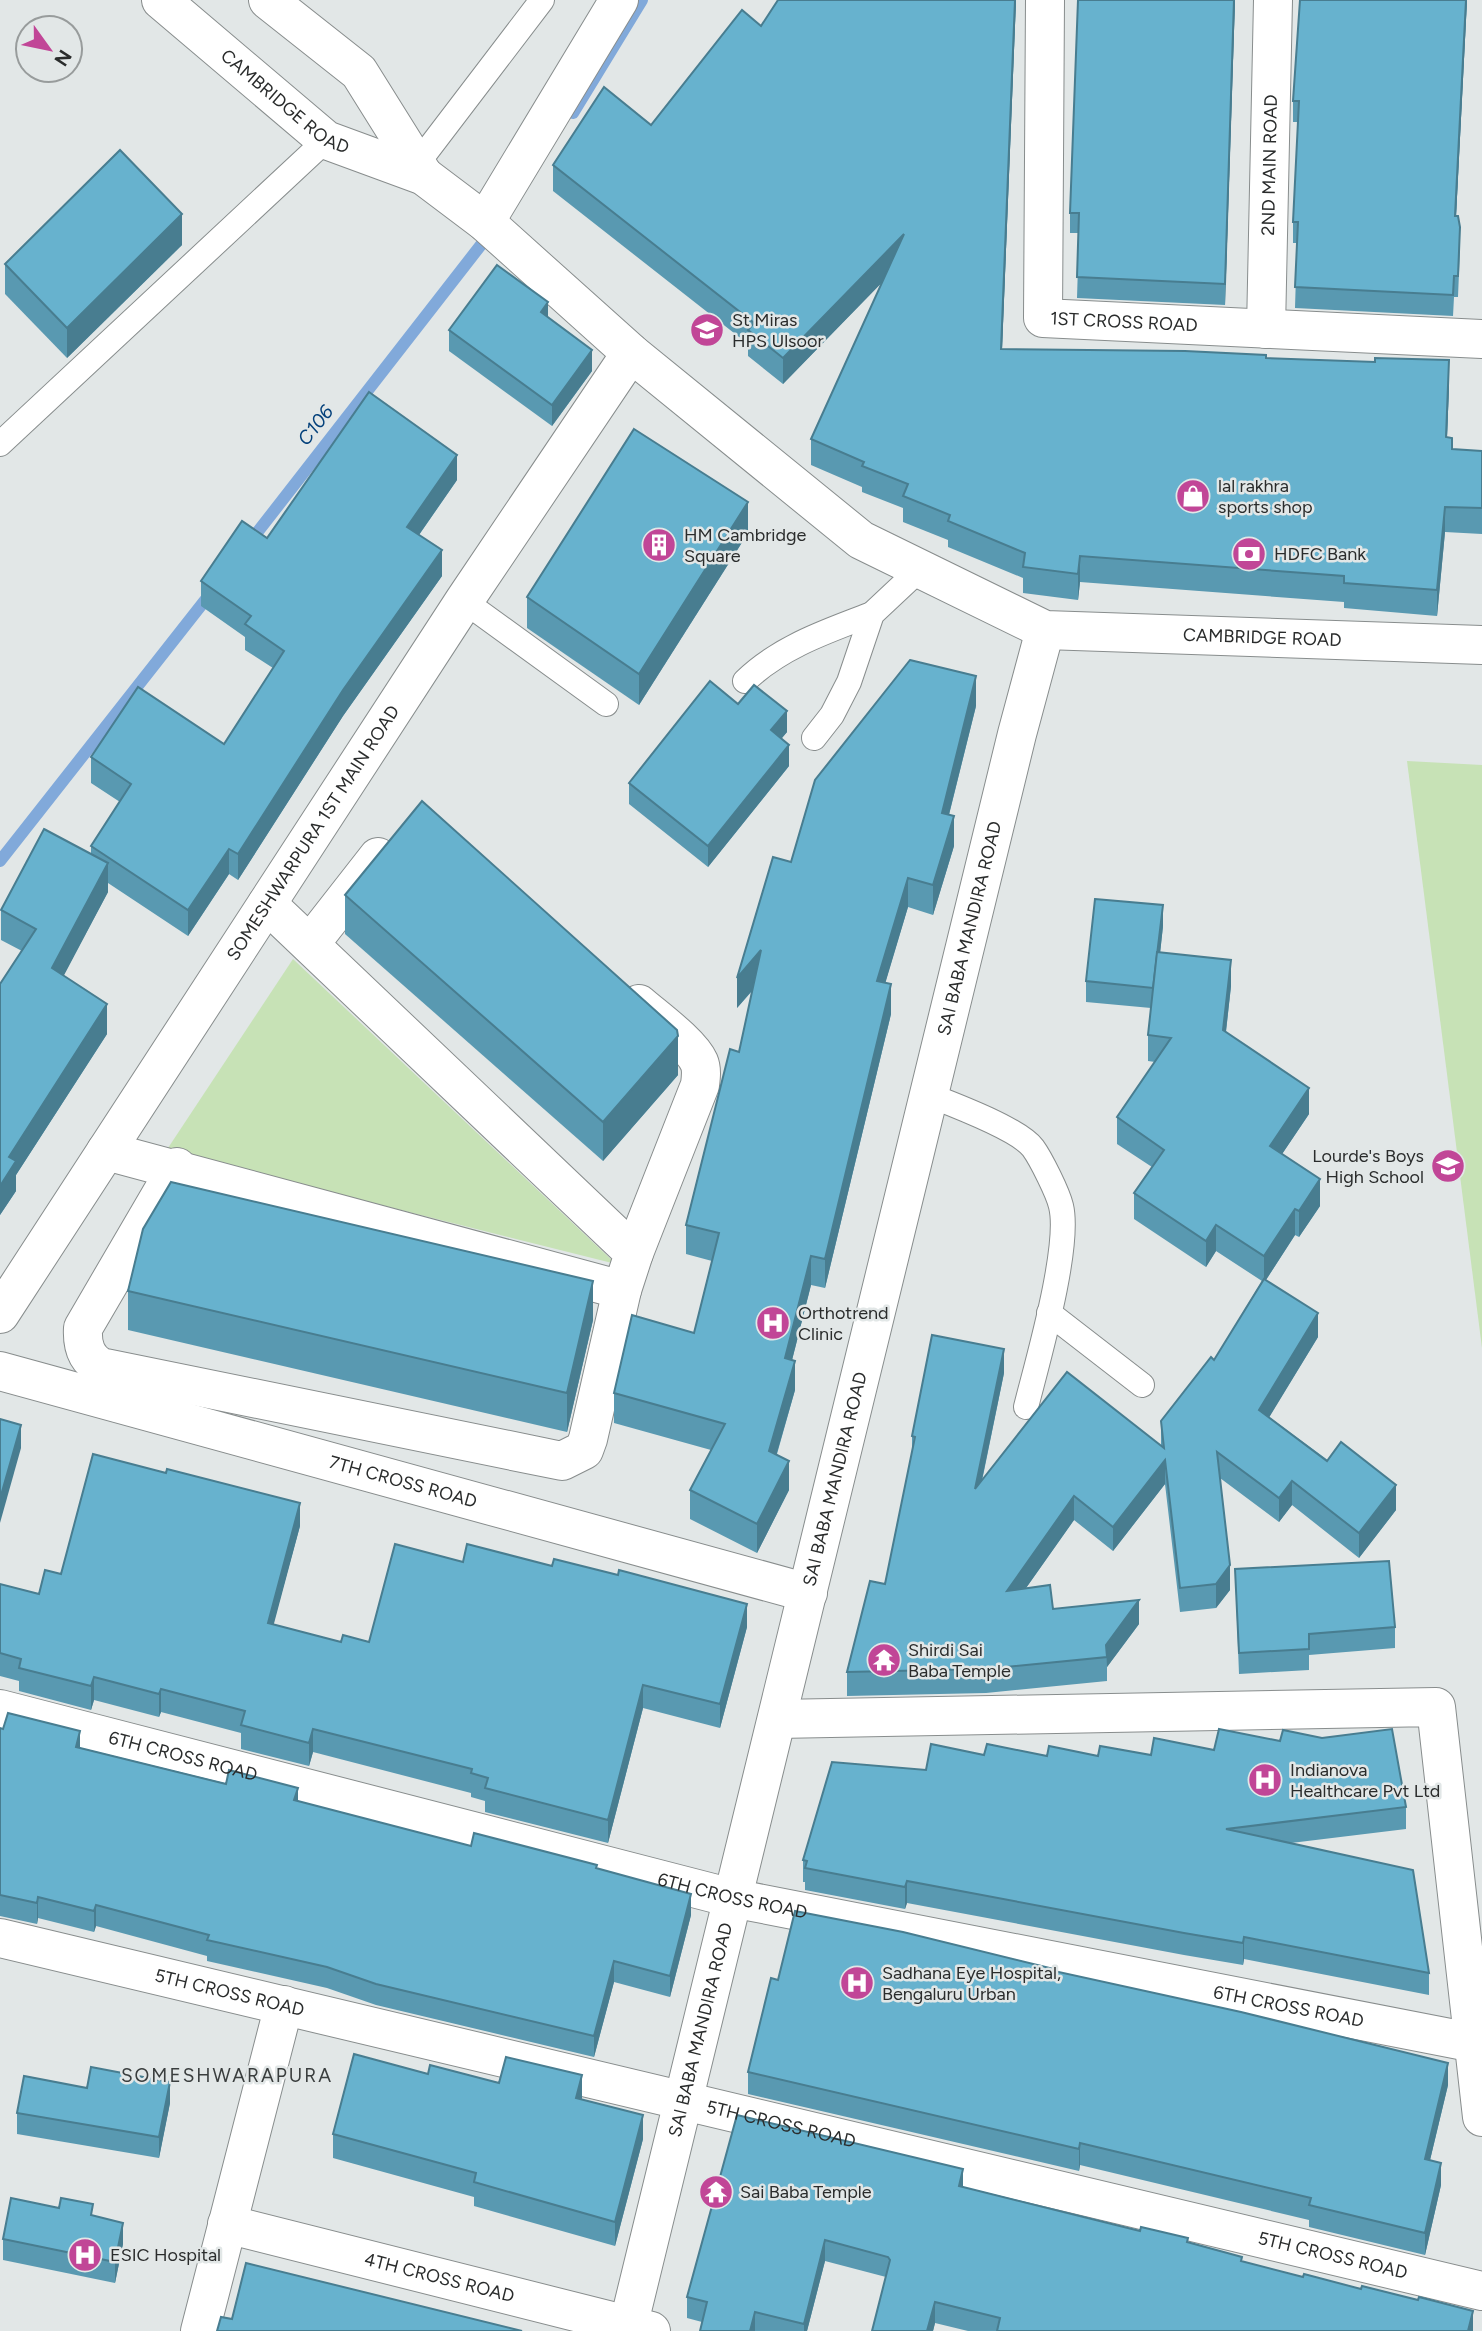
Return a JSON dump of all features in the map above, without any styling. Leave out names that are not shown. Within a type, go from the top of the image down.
[{"type":"street","name":"CAMBRIDGE ROAD","points":[[161,0],[326,140],[421,170]]},
{"type":"street","name":"CAMBRIDGE ROAD","points":[[268,0],[359,72],[421,170],[485,222],[631,353],[861,540],[1045,630],[1482,645]]},
{"type":"street","points":[[485,222],[619,0]]},
{"type":"street","name":"1ST CROSS ROAD","points":[[1045,0],[1043,318],[1482,339]]},
{"type":"street","name":"2ND MAIN ROAD","points":[[1266,328],[1273,0]]},
{"type":"street","name":"SOMESHWARPURA 1ST MAIN ROAD","points":[[0,1314],[464,601],[631,353]]},
{"type":"street","name":"SAI BABA MANDIRA ROAD","points":[[635,2329],[683,2101],[1045,630]]},
{"type":"street","points":[[310,944],[402,827]]},
{"type":"street","points":[[267,904],[634,1254]]},
{"type":"street","points":[[177,1167],[83,1328],[82,1341],[91,1362],[101,1367],[562,1461],[584,1450],[622,1290],[700,1085],[699,1061],[689,1049],[609,976]]},
{"type":"street","points":[[106,1151],[177,1167],[622,1290]]},
{"type":"street","name":"7TH CROSS ROAD","points":[[0,1371],[808,1593]]},
{"type":"street","points":[[777,1719],[1436,1707],[1482,2117]]},
{"type":"street","name":"6TH CROSS ROAD","points":[[0,1709],[733,1898],[1475,2043]]},
{"type":"street","name":"5TH CROSS ROAD","points":[[0,1938],[1482,2291]]},
{"type":"street","points":[[200,2331],[284,2006]]},
{"type":"street","name":"4TH CROSS ROAD","points":[[228,2224],[635,2329]]},
{"type":"lane","points":[[421,170],[542,0]]},
{"type":"lane","points":[[0,444],[326,140]]},
{"type":"lane","points":[[745,681],[763,663],[804,641],[872,614],[920,569]]},
{"type":"lane","points":[[464,601],[606,705]]},
{"type":"lane","points":[[814,738],[832,715],[849,682],[872,614]]},
{"type":"lane","points":[[929,1095],[974,1111],[1032,1147],[1062,1207],[1060,1247],[1049,1313],[1026,1407]]},
{"type":"lane","points":[[1049,1313],[1142,1385]]},
{"type":"green space","points":[[1407,761],[1482,765],[1482,1348]]},
{"type":"green space","points":[[293,959],[616,1264],[166,1151]]},
{"type":"building","points":[[778,0],[1015,0],[1001,349],[1185,351],[1266,355],[1266,358],[1375,362],[1375,358],[1449,360],[1446,437],[1452,438],[1452,449],[1482,451],[1482,508],[1445,507],[1437,590],[1344,583],[1344,576],[1080,556],[1078,574],[1023,567],[1025,553],[948,521],[950,515],[903,496],[908,484],[862,466],[864,462],[811,439],[904,234],[783,358],[748,330],[754,323],[553,165],[604,87],[651,125],[742,10],[761,26]]},
{"type":"building","points":[[1078,0],[1234,0],[1225,284],[1077,277],[1079,213],[1070,213]]},
{"type":"building","points":[[1300,0],[1466,0],[1455,216],[1458,216],[1460,227],[1458,276],[1454,276],[1453,295],[1295,287],[1298,222],[1293,222],[1299,101],[1293,101]]},
{"type":"building","points":[[120,150],[182,214],[67,328],[5,264]]},
{"type":"building","points":[[497,265],[548,302],[541,312],[592,350],[552,405],[449,330]]},
{"type":"building","points":[[369,392],[457,455],[407,527],[442,550],[343,690],[238,854],[229,849],[188,910],[91,846],[131,784],[91,757],[138,687],[224,744],[284,651],[245,624],[251,616],[201,581],[242,521],[267,538]]},
{"type":"building","points":[[634,429],[748,502],[639,674],[527,597]]},
{"type":"building","points":[[910,660],[976,676],[942,813],[954,816],[933,885],[908,878],[877,981],[891,984],[825,1259],[811,1256],[785,1358],[795,1361],[769,1451],[789,1461],[757,1524],[690,1490],[725,1424],[614,1393],[632,1315],[694,1333],[719,1233],[686,1225],[730,1049],[739,1052],[761,950],[737,978],[773,857],[791,862],[815,780]]},
{"type":"building","points":[[710,681],[738,704],[754,685],[787,711],[771,730],[789,745],[708,846],[629,783]]},
{"type":"building","points":[[422,801],[677,1030],[678,1036],[603,1122],[345,895]]},
{"type":"building","points":[[44,829],[108,863],[52,968],[107,1004],[9,1157],[16,1161],[0,1186],[0,984],[36,929],[1,910]]},
{"type":"building","points":[[1095,899],[1163,905],[1153,988],[1086,981]]},
{"type":"building","points":[[1157,952],[1231,960],[1223,1030],[1309,1088],[1270,1146],[1320,1179],[1299,1211],[1295,1209],[1264,1256],[1216,1225],[1206,1241],[1134,1193],[1164,1150],[1117,1117],[1171,1038],[1148,1035]]},
{"type":"building","points":[[171,1182],[593,1281],[567,1393],[128,1291],[143,1229]]},
{"type":"building","points":[[1264,1279],[1318,1313],[1259,1410],[1327,1461],[1341,1442],[1396,1485],[1359,1533],[1292,1481],[1279,1498],[1217,1452],[1230,1565],[1216,1584],[1180,1588],[1165,1460],[1113,1527],[1074,1496],[1007,1591],[1050,1585],[1053,1609],[1139,1600],[1106,1645],[1107,1657],[986,1669],[847,1672],[870,1581],[885,1584],[915,1437],[912,1436],[932,1335],[1004,1349],[975,1489],[1067,1372],[1164,1448],[1161,1421],[1211,1357],[1214,1360]]},
{"type":"building","points":[[0,1419],[21,1425],[0,1499]]},
{"type":"building","points":[[93,1454],[166,1473],[167,1469],[300,1503],[268,1623],[341,1642],[343,1635],[369,1642],[395,1544],[463,1562],[467,1544],[552,1566],[554,1559],[618,1575],[619,1570],[747,1604],[720,1704],[643,1685],[608,1820],[485,1788],[488,1778],[471,1773],[472,1769],[313,1729],[309,1743],[241,1725],[245,1711],[161,1689],[159,1694],[94,1677],[91,1686],[19,1668],[21,1659],[0,1653],[0,1584],[39,1594],[45,1570],[61,1574]]},
{"type":"building","points":[[1389,1561],[1395,1627],[1309,1634],[1309,1649],[1239,1653],[1235,1569]]},
{"type":"building","points":[[8,1713],[80,1731],[76,1747],[226,1784],[229,1770],[298,1788],[294,1800],[471,1846],[474,1833],[597,1865],[596,1868],[691,1894],[670,1976],[614,1961],[594,2036],[376,1984],[327,1967],[207,1940],[209,1935],[96,1905],[94,1911],[38,1897],[37,1903],[0,1895],[0,1728],[3,1729]]},
{"type":"building","points":[[1219,1729],[1280,1741],[1283,1730],[1322,1738],[1392,1729],[1406,1807],[1226,1829],[1413,1870],[1429,1973],[1244,1937],[1243,1943],[907,1881],[905,1887],[805,1868],[807,1861],[803,1860],[832,1762],[926,1770],[931,1744],[984,1755],[987,1744],[1047,1756],[1049,1746],[1098,1756],[1100,1746],[1151,1755],[1154,1738],[1214,1750]]},
{"type":"building","points":[[795,1911],[903,1932],[1054,1971],[1241,2012],[1448,2063],[1425,2159],[1441,2163],[1425,2233],[1309,2205],[1311,2198],[1080,2143],[1079,2149],[748,2072],[771,1978],[778,1980]]},
{"type":"building","points":[[354,2054],[428,2074],[430,2065],[499,2083],[506,2057],[582,2075],[576,2098],[643,2115],[615,2222],[474,2182],[476,2173],[333,2134]]},
{"type":"building","points":[[91,2067],[170,2082],[159,2137],[17,2113],[24,2076],[87,2088]]},
{"type":"building","points":[[737,2115],[963,2169],[959,2186],[1140,2231],[1141,2227],[1188,2238],[1187,2242],[1242,2257],[1241,2261],[1303,2277],[1304,2274],[1418,2300],[1419,2297],[1473,2311],[1468,2331],[997,2331],[1000,2318],[935,2302],[927,2331],[872,2331],[890,2260],[888,2257],[825,2240],[804,2324],[755,2312],[750,2331],[700,2331],[707,2302],[687,2297]]},
{"type":"building","points":[[11,2198],[59,2208],[61,2198],[93,2204],[91,2215],[123,2223],[115,2262],[3,2239]]},
{"type":"building","points":[[246,2263],[522,2331],[217,2331],[221,2317],[232,2319]]},
{"type":"waterway","name":"C106","points":[[573,113],[642,0]]},
{"type":"waterway","name":"C106","points":[[249,543],[491,232]]},
{"type":"waterway","name":"C106","points":[[0,861],[210,594]]},
{"type":"place","name":"St Miras HPS Ulsoor","points":[[707,330]]},
{"type":"place","name":"lal rakhra sports shop","points":[[1193,496]]},
{"type":"place","name":"HM Cambridge Square","points":[[659,545]]},
{"type":"place","name":"HDFC Bank","points":[[1249,554]]},
{"type":"place","name":"Lourde's Boys High School","points":[[1448,1166]]},
{"type":"place","name":"Orthotrend Clinic","points":[[773,1323]]},
{"type":"place","name":"Shirdi Sai Baba Temple","points":[[884,1660]]},
{"type":"place","name":"Indianova Healthcare Pvt Ltd","points":[[1265,1780]]},
{"type":"place","name":"Sadhana Eye Hospital, Bengaluru Urban","points":[[857,1983]]},
{"type":"place","name":"Sai Baba Temple","points":[[716,2192]]},
{"type":"place","name":"ESIC Hospital","points":[[85,2255]]},
{"type":"district","name":"SOMESHWARAPURA","points":[[227,2075]]}]
